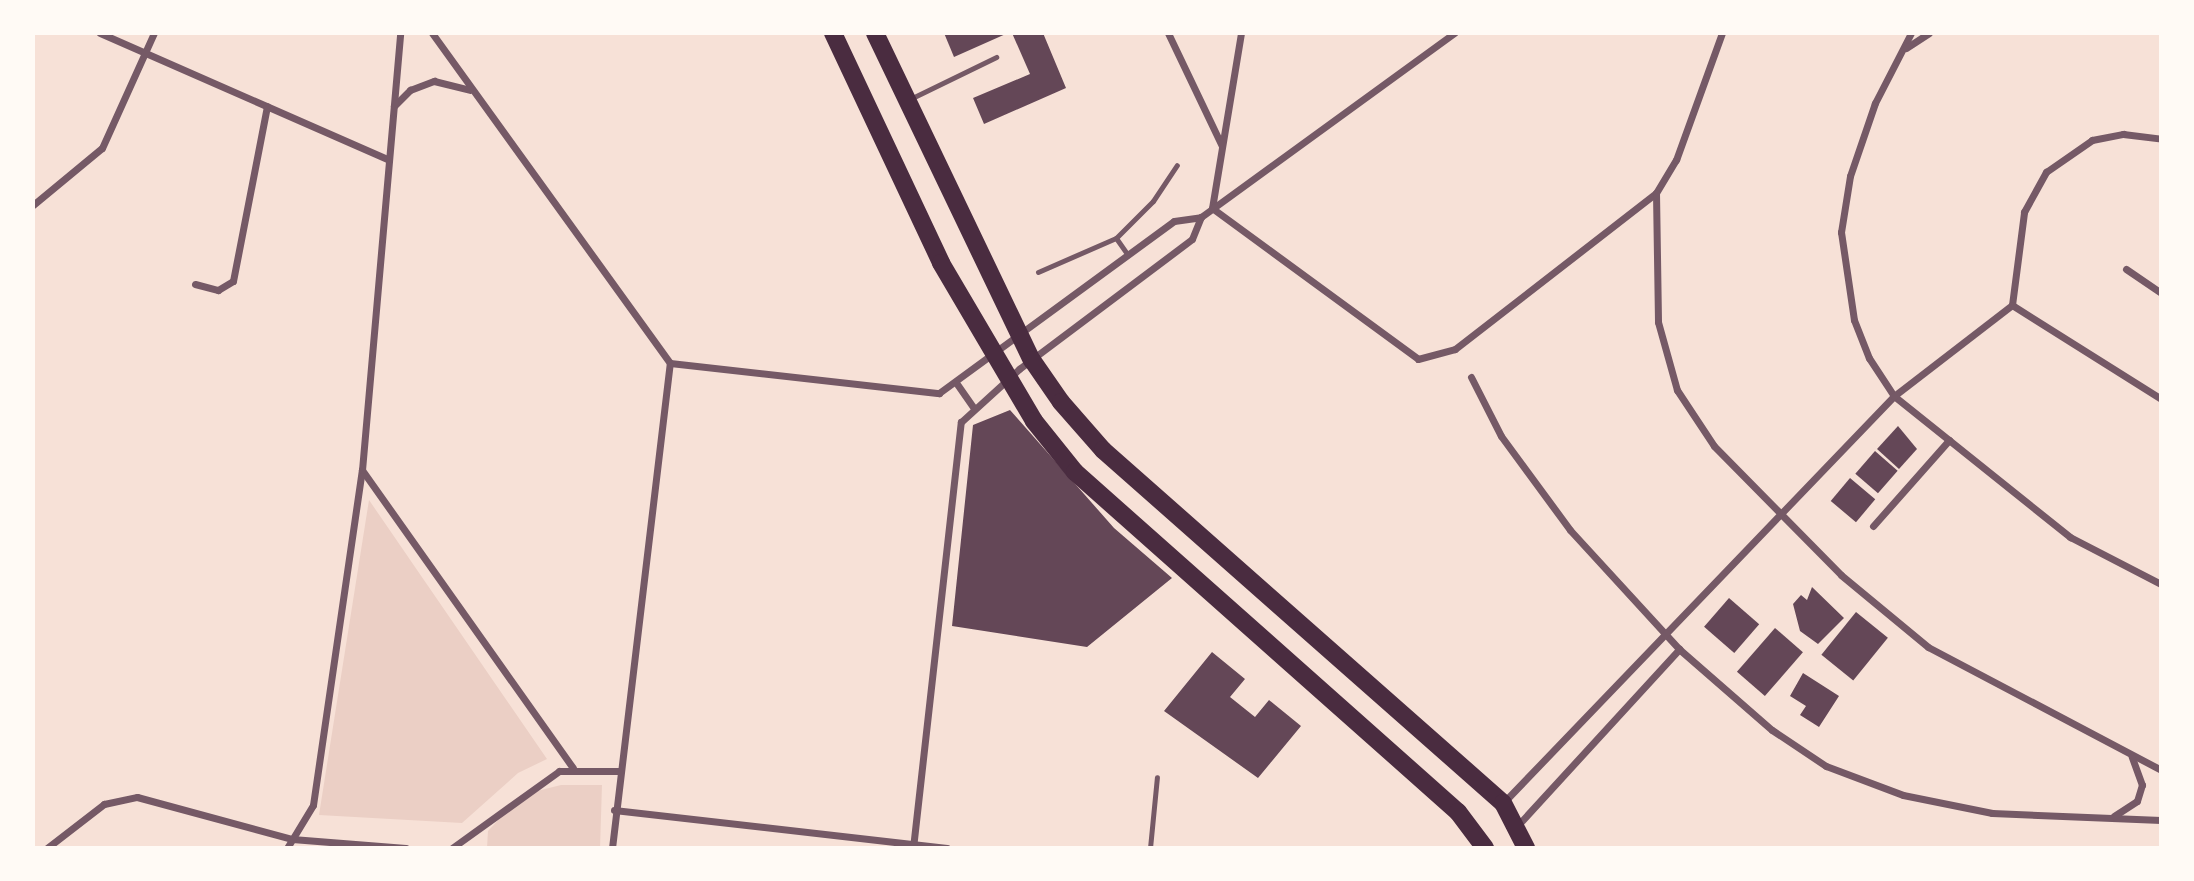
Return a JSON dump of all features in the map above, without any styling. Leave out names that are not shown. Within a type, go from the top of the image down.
[{"type":"main road","points":[[832,33],[991,356],[1075,472],[1458,812],[1485,848]]},
{"type":"main road","points":[[875,33],[1032,360],[1103,450],[1503,803],[1518,825],[1526,848]]},
{"type":"street","points":[[100,33],[387,159]]},
{"type":"street","points":[[33,205],[102,148],[154,33]]},
{"type":"street","points":[[287,848],[313,805],[362,470],[400,33]]},
{"type":"street","points":[[432,33],[471,91],[670,363],[614,810],[612,848]]},
{"type":"street","points":[[1168,33],[1222,146]]},
{"type":"street","points":[[1212,208],[1241,33]]},
{"type":"street","points":[[670,363],[939,393],[957,384],[1174,221],[1200,217],[1454,33]]},
{"type":"street","points":[[1212,208],[1408,356],[1432,359],[1455,349],[1656,193],[1676,160],[1722,33]]},
{"type":"street","points":[[1911,33],[1906,48],[1875,103],[1850,176],[1841,232],[1854,320],[1894,396],[2070,537],[2161,584]]},
{"type":"street","points":[[1906,48],[1929,33]]},
{"type":"street","points":[[393,108],[422,84],[447,81],[471,91]]},
{"type":"street","points":[[195,285],[218,290],[233,281],[267,106]]},
{"type":"street","points":[[1503,803],[1894,396],[2012,305],[2024,212],[2046,172],[2092,140],[2123,134],[2161,139]]},
{"type":"street","points":[[1656,193],[1658,322],[1677,390],[1714,446],[1841,575],[1928,647],[2161,770]]},
{"type":"street","points":[[913,846],[956,437],[973,407],[1006,379],[1192,239],[1200,217]]},
{"type":"street","points":[[2126,269],[2161,293]]},
{"type":"street","points":[[2012,305],[2161,399]]},
{"type":"street","points":[[1471,377],[1528,478],[1665,634],[1772,730],[1826,766],[1903,795],[1992,813],[2161,820]]},
{"type":"street","points":[[957,384],[973,407]]},
{"type":"street","points":[[1874,526],[1949,440]]},
{"type":"street","points":[[362,470],[573,768]]},
{"type":"street","points":[[1518,825],[1679,649]]},
{"type":"street","points":[[2110,817],[2137,801],[2140,769],[2131,756]]},
{"type":"street","points":[[452,848],[530,787],[573,768],[620,771]]},
{"type":"street","points":[[47,848],[104,804],[137,797],[292,839],[406,848]]},
{"type":"street","points":[[614,810],[947,848]]},
{"type":"lane","points":[[907,100],[996,57]]},
{"type":"lane","points":[[1038,272],[1116,237],[1153,201],[1177,165]]},
{"type":"lane","points":[[1116,237],[1128,255]]},
{"type":"lane","points":[[1150,848],[1157,777]]},
{"type":"shaded area","points":[[369,500],[547,759],[518,773],[462,823],[319,815]]},
{"type":"shaded area","points":[[561,785],[602,785],[600,848],[487,848],[488,831],[502,816],[533,792]]},
{"type":"building","points":[[944,33],[1008,33],[954,57]]},
{"type":"building","points":[[1012,33],[1043,33],[1066,88],[984,124],[973,98],[1030,74]]},
{"type":"building","points":[[1010,410],[1114,528],[1172,578],[1087,647],[952,626],[973,425]]},
{"type":"building","points":[[1898,426],[1917,449],[1899,469],[1877,449]]},
{"type":"building","points":[[1875,451],[1898,471],[1878,493],[1855,474]]},
{"type":"building","points":[[1850,478],[1875,499],[1856,522],[1831,501]]},
{"type":"building","points":[[1812,587],[1844,618],[1818,644],[1800,631],[1793,604],[1801,595],[1807,600]]},
{"type":"building","points":[[1729,598],[1759,624],[1734,653],[1704,627]]},
{"type":"building","points":[[1856,612],[1888,638],[1853,681],[1821,655]]},
{"type":"building","points":[[1775,628],[1803,652],[1765,696],[1737,672]]},
{"type":"building","points":[[1212,652],[1245,679],[1230,697],[1255,717],[1269,700],[1301,726],[1258,778],[1164,711]]},
{"type":"building","points":[[1803,673],[1839,696],[1819,727],[1800,715],[1806,706],[1790,696]]}]
